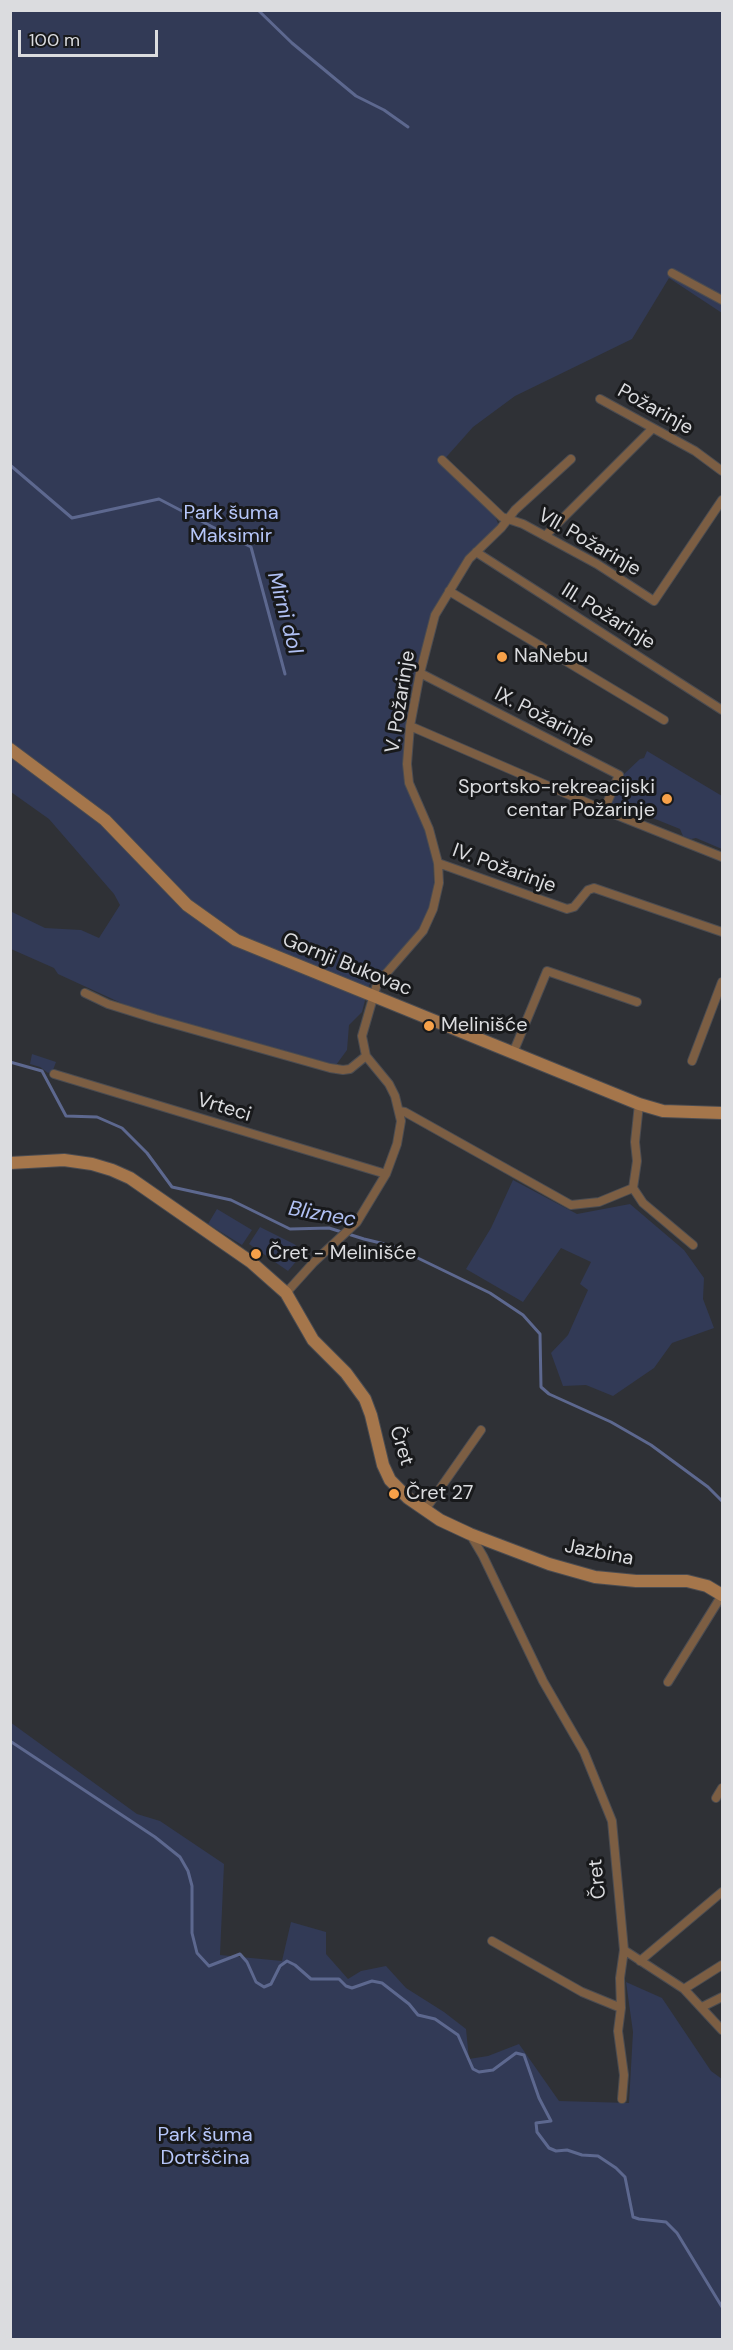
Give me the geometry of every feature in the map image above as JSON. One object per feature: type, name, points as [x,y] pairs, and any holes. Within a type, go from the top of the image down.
[{"type":"street","points":[[672,273],[723,300]]},
{"type":"street","name":"Požarinje","points":[[600,399],[695,451],[723,471]]},
{"type":"street","points":[[545,536],[652,429]]},
{"type":"street","name":"VII. Požarinje","points":[[506,519],[571,459]]},
{"type":"street","name":"VII. Požarinje","points":[[442,460],[502,518],[523,524],[597,564],[654,601],[723,500]]},
{"type":"street","name":"V. Požarinje","points":[[372,998],[377,984],[417,940],[429,918],[439,883],[438,863],[428,825],[409,783],[407,764],[410,726],[420,673],[435,615],[476,552],[501,528],[506,519]]},
{"type":"street","name":"III. Požarinje","points":[[476,552],[723,710]]},
{"type":"street","points":[[449,591],[664,720]]},
{"type":"street","name":"IX. Požarinje","points":[[420,673],[619,775],[604,810]]},
{"type":"street","points":[[410,726],[604,810],[723,857]]},
{"type":"street","name":"Gornji Bukovac","points":[[10,749],[105,820],[187,904],[236,940],[372,998],[639,1104],[663,1111],[723,1113]]},
{"type":"street","name":"IV. Požarinje","points":[[438,863],[567,909],[574,907],[588,890],[594,888],[723,932]]},
{"type":"street","points":[[513,1053],[547,971],[638,1002]]},
{"type":"street","points":[[692,1060],[723,982]]},
{"type":"street","points":[[85,993],[108,1004],[156,1019],[330,1068],[351,1069],[366,1056]]},
{"type":"street","points":[[286,1293],[314,1262],[357,1222],[386,1174],[397,1144],[401,1121],[399,1111],[389,1083],[366,1056],[362,1036],[372,998]]},
{"type":"street","name":"Vrteci","points":[[54,1074],[386,1174]]},
{"type":"street","points":[[639,1104],[635,1142],[637,1161],[633,1188],[644,1203],[693,1245]]},
{"type":"street","points":[[399,1111],[405,1112],[572,1205],[598,1202],[633,1188]]},
{"type":"street","name":"Čret","points":[[10,1163],[64,1160],[92,1164],[130,1178],[251,1262],[286,1293],[314,1340],[346,1373],[365,1399],[388,1477],[408,1498],[425,1510],[470,1534],[483,1556],[543,1681],[584,1752],[612,1821],[624,1950],[620,1978],[621,2008],[618,2031],[624,2075],[622,2099]]},
{"type":"street","points":[[425,1510],[481,1430]]},
{"type":"street","name":"Jazbina","points":[[470,1534],[549,1564],[595,1577],[636,1581],[687,1581],[707,1586],[722,1595]]},
{"type":"street","points":[[668,1682],[722,1595]]},
{"type":"street","points":[[716,1798],[723,1788]]},
{"type":"street","points":[[640,1961],[723,1892]]},
{"type":"street","points":[[492,1941],[582,1992],[621,2008]]},
{"type":"street","points":[[624,1950],[684,1989],[723,2030]]},
{"type":"street","points":[[684,1989],[723,1965]]},
{"type":"street","points":[[702,2007],[723,1996]]},
{"type":"green space","name":"Park šuma Maksimir","points":[[11,11],[722,11],[722,313],[669,278],[632,339],[515,396],[473,427],[441,463],[495,516],[499,526],[469,553],[436,605],[427,630],[410,697],[405,745],[405,779],[429,842],[434,887],[431,904],[422,925],[410,942],[369,985],[362,1012],[349,1025],[347,1050],[336,1065],[132,1008],[58,974],[54,968],[11,949],[10,911],[45,928],[81,930],[99,938],[120,905],[114,894],[49,819],[11,792]]},
{"type":"green space","name":"Sportsko-rekreacijski centar Požarinje","points":[[647,751],[722,796],[722,849],[696,838],[683,836],[680,829],[618,804],[611,804],[622,776],[644,758]]},
{"type":"green space","points":[[32,1054],[56,1062],[53,1070],[48,1073],[30,1064]]},
{"type":"green space","points":[[513,1180],[577,1214],[630,1204],[684,1250],[704,1278],[703,1299],[714,1328],[672,1343],[654,1368],[613,1396],[586,1385],[563,1386],[551,1353],[568,1335],[588,1290],[580,1284],[591,1262],[561,1248],[523,1302],[466,1269],[491,1228]]},
{"type":"green space","points":[[217,1209],[252,1230],[242,1245],[208,1224]]},
{"type":"green space","points":[[260,1227],[294,1244],[304,1252],[288,1271],[249,1244]]},
{"type":"green space","name":"Park šuma Dotrščina","points":[[10,1722],[137,1814],[160,1821],[224,1864],[220,1955],[282,1961],[291,1922],[326,1932],[326,1954],[348,1979],[361,1971],[386,1966],[406,1988],[466,2029],[469,2059],[488,2056],[519,2044],[559,2101],[629,2103],[633,2032],[626,1982],[662,1998],[711,2071],[722,2079],[722,2339],[11,2339]]},
{"type":"waterway","points":[[258,10],[292,43],[356,96],[384,110],[408,127]]},
{"type":"waterway","name":"Mirni dol","points":[[10,465],[72,518],[159,499],[251,547],[285,674]]},
{"type":"waterway","name":"Bliznec","points":[[10,1062],[42,1071],[66,1116],[97,1117],[122,1128],[147,1153],[172,1187],[231,1200],[290,1229],[329,1228],[393,1246],[490,1293],[523,1315],[540,1334],[541,1387],[549,1394],[611,1422],[651,1445],[708,1487],[722,1501]]},
{"type":"waterway","points":[[10,1741],[155,1837],[180,1857],[188,1871],[192,1886],[192,1933],[197,1953],[209,1966],[240,1954],[247,1962],[256,1982],[264,1987],[271,1984],[280,1966],[287,1961],[311,1979],[339,1979],[352,1988],[372,1981],[382,1983],[409,2004],[418,2015],[435,2019],[458,2035],[473,2069],[479,2072],[493,2070],[516,2053],[524,2055],[539,2098],[551,2121],[536,2123],[537,2132],[549,2148],[556,2151],[567,2150],[582,2155],[598,2156],[616,2168],[625,2177],[633,2217],[666,2222],[677,2233],[722,2307]]},
{"type":"place","name":"NaNebu","points":[[502,657]]},
{"type":"place","name":"Sportsko-rekreacijski centar Požarinje","points":[[667,799]]},
{"type":"place","name":"Melinišće","points":[[429,1026]]},
{"type":"place","name":"Čret - Melinišće","points":[[256,1254]]},
{"type":"place","name":"Čret 27","points":[[394,1494]]}]
